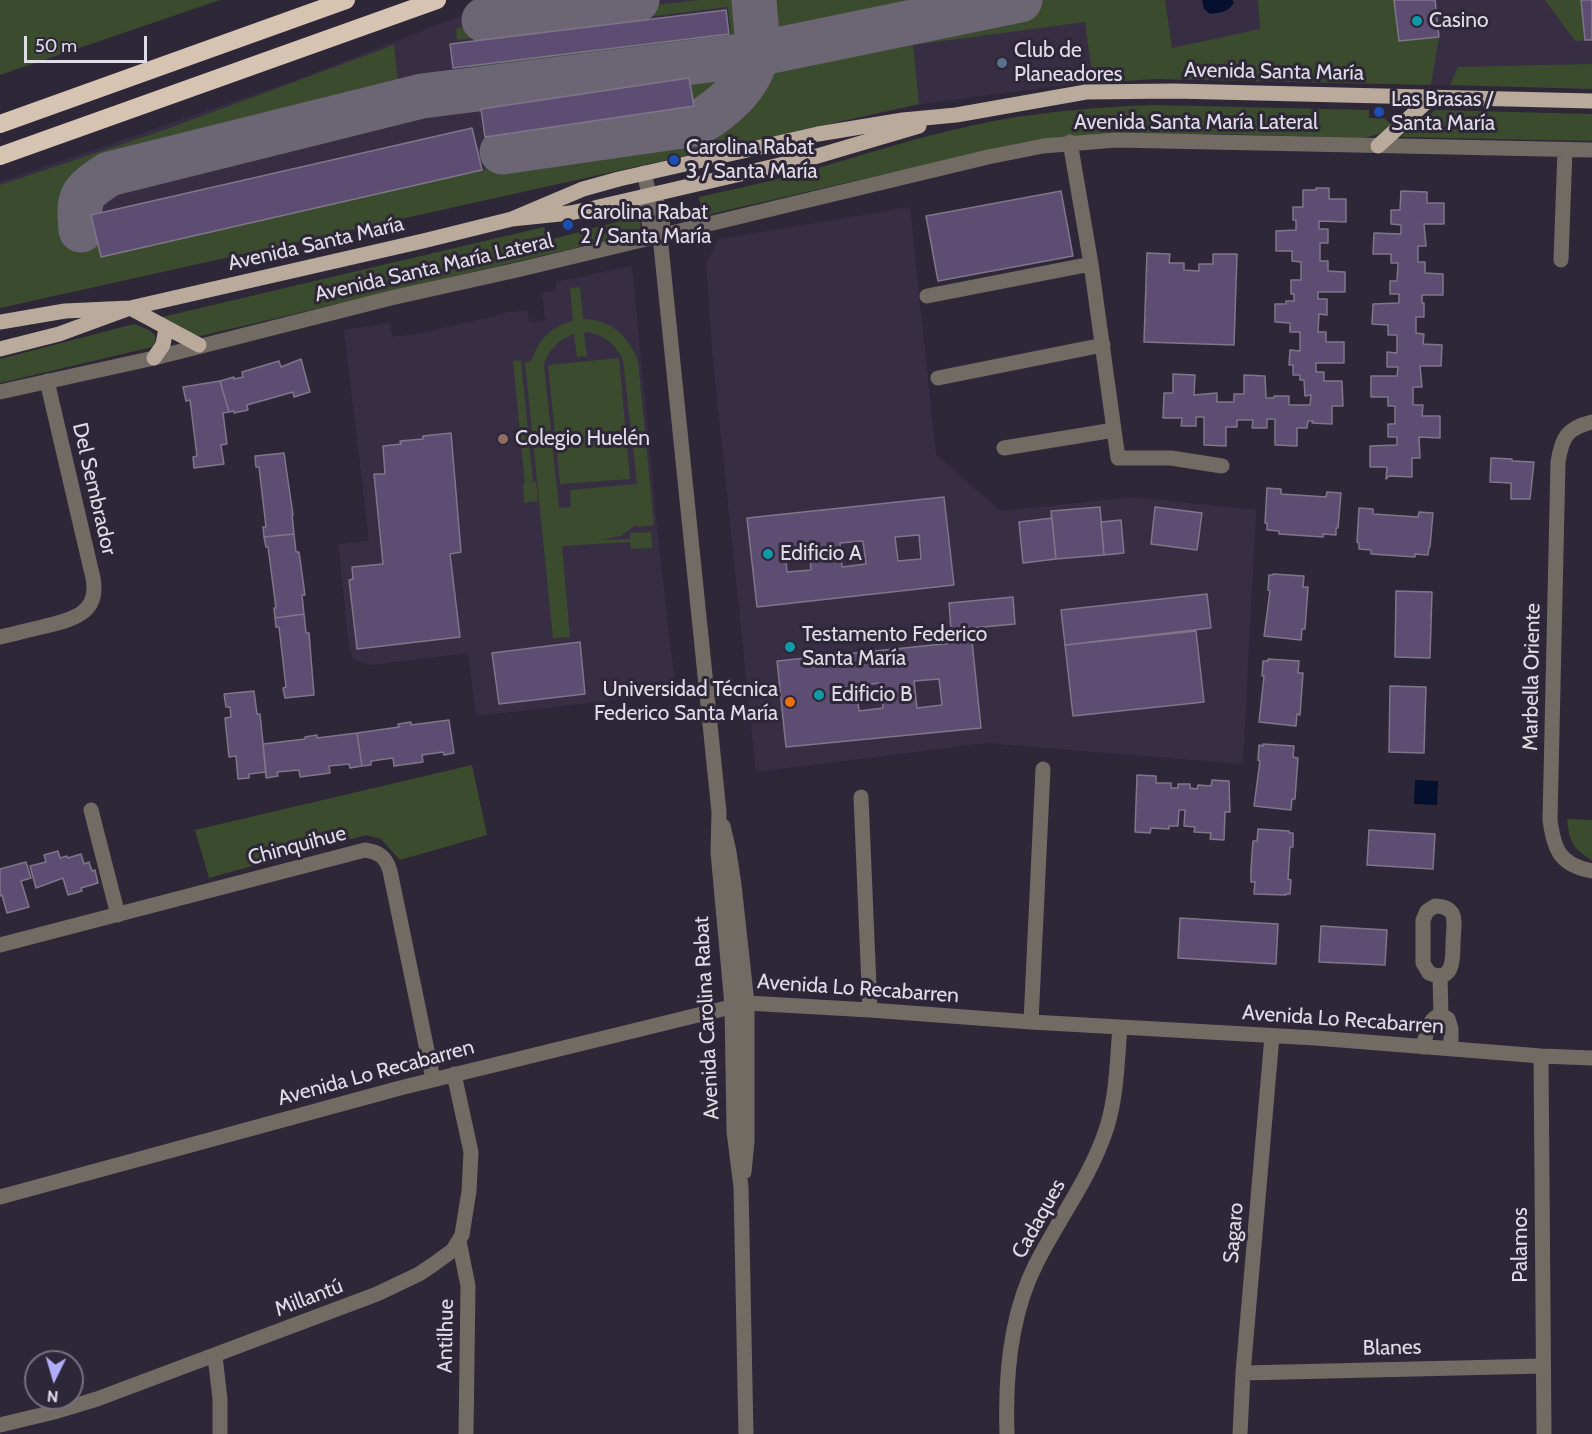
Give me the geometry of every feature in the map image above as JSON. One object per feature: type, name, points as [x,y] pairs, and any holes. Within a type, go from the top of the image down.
[{"type":"highway","points":[[0,124],[346,0]]},
{"type":"highway","points":[[0,156],[437,0]]},
{"type":"highway","points":[[0,112],[92,90]]},
{"type":"main road","name":"Avenida Santa María","points":[[512,219],[583,189],[818,134],[903,120],[956,115],[1086,92],[1174,91],[1592,101]]},
{"type":"main road","points":[[1378,146],[1432,97]]},
{"type":"main road","name":"Avenida Santa María","points":[[0,349],[58,334],[130,308],[512,219],[570,213],[814,157],[956,115]]},
{"type":"main road","name":"Avenida Santa María","points":[[0,322],[65,312],[130,308]]},
{"type":"main road","points":[[130,308],[199,345]]},
{"type":"main road","points":[[154,358],[163,345],[166,327]]},
{"type":"street","name":"Avenida Santa María Lateral","points":[[0,392],[154,358],[199,345],[917,173],[1043,146],[1116,140],[1592,150]]},
{"type":"street","points":[[1070,142],[1091,264],[1118,458],[1171,458],[1222,466]]},
{"type":"street","points":[[1561,260],[1565,150]]},
{"type":"street","name":"Avenida Carolina Rabat","points":[[644,173],[649,194],[659,203],[664,224],[660,236],[719,812],[729,852],[747,1141],[741,1187],[746,1434]]},
{"type":"street","points":[[927,296],[1091,264]]},
{"type":"street","points":[[938,378],[1103,345]]},
{"type":"street","name":"Del Sembrador","points":[[0,637],[72,619],[83,613],[89,606],[94,591],[93,578],[46,381]]},
{"type":"street","name":"Marbella Oriente","points":[[1592,422],[1580,425],[1566,435],[1560,446],[1558,462],[1550,820],[1556,848],[1561,857],[1573,866],[1592,871]]},
{"type":"street","points":[[1004,448],[1114,430]]},
{"type":"street","points":[[1031,1022],[1043,769]]},
{"type":"street","points":[[861,797],[870,1010]]},
{"type":"street","points":[[91,810],[118,915]]},
{"type":"street","name":"Chinquihue","points":[[0,945],[365,850],[376,852],[387,861],[390,871],[434,1079]]},
{"type":"street","points":[[1440,976],[1441,1015]]},
{"type":"street","name":"Avenida Lo Recabarren","points":[[0,1197],[434,1079],[739,1004],[870,1010],[1592,1058]]},
{"type":"street","points":[[1423,1047],[1431,1020],[1441,1015],[1448,1019],[1450,1024],[1450,1049]]},
{"type":"street","name":"Cadaques","points":[[1007,1434],[1010,1360],[1022,1299],[1036,1265],[1087,1176],[1098,1150],[1113,1100],[1120,1027]]},
{"type":"street","name":"Sagaro","points":[[1240,1434],[1243,1373],[1272,1036]]},
{"type":"street","name":"Palamos","points":[[1541,1056],[1544,1434]]},
{"type":"street","points":[[454,1074],[471,1152],[469,1191],[462,1235],[459,1240]]},
{"type":"street","name":"Millantú","points":[[0,1425],[76,1406],[215,1356],[389,1289],[434,1264],[453,1250],[459,1240]]},
{"type":"street","name":"Antilhue","points":[[459,1240],[468,1286],[466,1434]]},
{"type":"street","points":[[215,1356],[220,1399],[220,1434]]},
{"type":"street","name":"Blanes","points":[[1243,1373],[1543,1366]]},
{"type":"shaded area","points":[[500,0],[1592,0],[1592,89],[1154,79],[1098,83],[1093,81],[923,104],[384,221],[0,308],[0,182],[302,78]]},
{"type":"shaded area","points":[[910,207],[936,455],[1001,511],[1133,497],[1256,510],[1243,764],[986,743],[756,772],[712,351],[706,263],[719,239]]},
{"type":"shaded area","name":"Colegio Huelén","points":[[632,266],[659,547],[676,693],[476,716],[468,653],[370,665],[354,660],[349,647],[338,544],[369,541],[344,330],[390,323],[392,337],[417,334],[504,313],[527,310],[530,323],[545,320],[542,293],[556,290],[556,282]]},
{"type":"green space","points":[[0,0],[220,0],[0,75]]},
{"type":"green space","points":[[512,0],[574,0],[478,13]]},
{"type":"green space","points":[[699,0],[743,0],[747,38],[744,44],[472,81],[469,66],[731,34],[728,7],[457,40],[456,28]]},
{"type":"green space","points":[[763,0],[966,0],[966,2],[795,39],[786,39],[768,30],[764,17]]},
{"type":"green space","points":[[1040,0],[1165,0],[1172,48],[1260,29],[1258,0],[1394,0],[1399,41],[1439,37],[1431,85],[1154,79],[1098,83],[1093,81],[1085,22],[913,45],[919,104],[0,308],[0,185],[167,129],[394,45],[399,90],[95,165],[82,178],[72,196],[79,238],[96,234],[101,257],[482,170],[487,168],[485,158],[702,128],[732,107],[748,91],[763,58]]},
{"type":"green space","points":[[1545,0],[1592,0],[1592,40],[1575,41]]},
{"type":"green space","points":[[729,64],[735,80],[716,100],[693,116],[486,146],[485,137],[694,106],[689,78],[481,109],[480,96]]},
{"type":"green space","points":[[1592,64],[1592,89],[1450,85],[1458,67]]},
{"type":"green space","points":[[1153,105],[1369,110],[1369,118],[1384,118],[1392,125],[1380,134],[1363,138],[1100,134],[1024,142],[702,216],[699,197],[801,173],[949,131],[1037,114]]},
{"type":"green space","points":[[1435,110],[1592,114],[1592,141],[1400,137]]},
{"type":"green space","points":[[629,207],[639,218],[641,225],[639,233],[200,336],[186,334],[162,317],[544,227],[549,240],[624,220],[621,209]]},
{"type":"green space","points":[[580,287],[583,319],[602,322],[617,331],[629,344],[638,361],[654,525],[637,527],[636,524],[621,536],[600,540],[630,539],[630,533],[651,532],[652,548],[631,549],[630,542],[562,546],[570,637],[553,638],[525,362],[531,361],[542,340],[552,330],[573,321],[570,288]],"holes":[[[584,333],[592,333],[613,344],[623,360],[637,484],[570,490],[571,507],[559,508],[544,365],[555,346],[574,334],[577,357],[587,356]]]},
{"type":"green space","points":[[134,324],[155,335],[156,342],[152,347],[0,383],[0,359]]},
{"type":"green space","points":[[619,358],[630,479],[560,484],[548,365]]},
{"type":"green space","points":[[521,360],[533,482],[536,482],[538,501],[524,503],[523,483],[525,483],[513,361]]},
{"type":"green space","points":[[472,765],[487,835],[400,860],[381,839],[366,835],[209,878],[195,830]]},
{"type":"green space","points":[[1567,819],[1592,820],[1592,861],[1573,844]]},
{"type":"water","points":[[1202,0],[1232,0],[1234,2],[1227,10],[1210,14],[1204,9]]},
{"type":"water","points":[[1415,780],[1438,781],[1437,805],[1414,804]]},
{"type":"building","name":"Casino","points":[[1394,0],[1435,0],[1439,37],[1399,41]]},
{"type":"building","points":[[1581,0],[1592,0],[1592,40],[1585,40]]},
{"type":"building","points":[[726,10],[729,34],[453,68],[450,44]]},
{"type":"building","points":[[689,78],[694,106],[485,137],[481,109]]},
{"type":"building","points":[[472,128],[482,170],[101,257],[91,215]]},
{"type":"building","points":[[1316,188],[1329,188],[1329,199],[1346,199],[1346,222],[1319,221],[1319,229],[1328,229],[1328,243],[1320,243],[1320,261],[1328,261],[1328,271],[1345,272],[1345,292],[1318,292],[1318,299],[1327,299],[1327,315],[1319,314],[1318,332],[1326,332],[1326,342],[1344,342],[1344,363],[1316,363],[1316,372],[1324,372],[1324,381],[1342,381],[1343,406],[1332,406],[1332,424],[1308,421],[1307,428],[1297,428],[1297,446],[1275,445],[1275,419],[1267,419],[1267,428],[1252,428],[1253,420],[1237,420],[1237,427],[1226,427],[1226,446],[1204,445],[1204,417],[1196,417],[1196,426],[1181,426],[1182,418],[1163,418],[1164,393],[1173,393],[1173,374],[1195,375],[1194,395],[1217,393],[1217,402],[1234,402],[1234,394],[1244,394],[1244,375],[1265,376],[1266,398],[1289,396],[1289,405],[1310,405],[1311,395],[1305,396],[1304,380],[1300,380],[1300,375],[1293,375],[1293,365],[1289,365],[1290,350],[1300,351],[1300,332],[1290,332],[1290,323],[1275,322],[1275,304],[1294,301],[1294,294],[1291,294],[1291,280],[1301,280],[1301,262],[1292,261],[1292,251],[1276,251],[1276,231],[1296,230],[1293,207],[1303,207],[1303,190],[1316,190]]},
{"type":"building","points":[[1061,191],[1073,256],[938,281],[926,216]]},
{"type":"building","points":[[1401,191],[1427,192],[1427,203],[1444,203],[1444,224],[1424,224],[1426,246],[1418,246],[1418,262],[1425,262],[1425,273],[1443,274],[1443,295],[1422,295],[1424,317],[1416,317],[1416,333],[1424,334],[1423,344],[1442,345],[1441,366],[1420,366],[1422,387],[1413,387],[1413,405],[1423,405],[1422,416],[1440,416],[1440,438],[1419,437],[1420,458],[1412,458],[1412,477],[1389,476],[1386,479],[1387,467],[1370,467],[1370,446],[1397,445],[1397,437],[1388,437],[1388,424],[1395,424],[1395,406],[1388,406],[1388,397],[1371,397],[1371,376],[1397,376],[1398,367],[1387,367],[1387,352],[1397,353],[1397,335],[1388,335],[1388,325],[1372,324],[1373,304],[1399,303],[1399,294],[1390,294],[1390,281],[1397,281],[1398,263],[1391,263],[1391,254],[1373,254],[1374,233],[1401,234],[1401,225],[1391,224],[1391,210],[1400,210]]},
{"type":"building","points":[[1147,253],[1170,254],[1169,263],[1184,263],[1184,270],[1199,271],[1199,264],[1213,264],[1213,254],[1237,254],[1234,345],[1144,342]]},
{"type":"building","points":[[301,359],[310,392],[294,397],[293,392],[247,405],[248,410],[229,412],[220,381],[243,377],[242,372],[279,361],[281,367]]},
{"type":"building","points":[[220,381],[229,412],[223,413],[227,444],[221,445],[224,464],[194,468],[193,457],[197,456],[190,400],[186,401],[183,387]]},
{"type":"building","points":[[451,433],[461,552],[450,554],[460,637],[357,649],[349,580],[353,579],[352,567],[383,564],[374,474],[385,474],[383,446],[401,444],[400,441],[423,439],[423,436]]},
{"type":"building","points":[[284,453],[294,534],[264,537],[263,527],[266,527],[259,467],[256,467],[255,456]]},
{"type":"building","points":[[1491,458],[1534,462],[1530,499],[1511,499],[1511,483],[1490,482]]},
{"type":"building","points":[[1267,488],[1281,489],[1281,494],[1326,497],[1327,492],[1341,493],[1336,535],[1323,534],[1323,537],[1279,534],[1279,531],[1267,530],[1267,523],[1265,523]]},
{"type":"building","name":"Edificio A","points":[[944,497],[954,585],[757,607],[747,518]],"holes":[[[919,535],[921,559],[898,561],[895,537]],[[863,541],[866,564],[842,567],[840,543]],[[809,547],[811,570],[787,572],[785,550]]]},
{"type":"building","points":[[1100,507],[1104,555],[1056,559],[1051,511]]},
{"type":"building","points":[[1155,507],[1202,513],[1197,550],[1151,544]]},
{"type":"building","points":[[1359,508],[1373,509],[1373,514],[1418,517],[1419,512],[1433,513],[1428,555],[1415,554],[1415,557],[1371,554],[1371,550],[1359,549],[1357,542]]},
{"type":"building","points":[[1052,518],[1056,559],[1023,563],[1019,522]]},
{"type":"building","points":[[1121,520],[1124,553],[1104,555],[1101,522]]},
{"type":"building","points":[[294,534],[305,595],[302,595],[304,614],[275,618],[274,608],[276,608],[268,547],[266,547],[264,537]]},
{"type":"building","points":[[1269,575],[1304,576],[1303,587],[1308,587],[1305,629],[1302,629],[1301,640],[1264,636],[1270,591],[1268,590]]},
{"type":"building","points":[[1396,591],[1432,592],[1430,658],[1395,657]]},
{"type":"building","points":[[1207,594],[1211,628],[1065,645],[1061,610]]},
{"type":"building","points":[[1013,597],[1015,624],[951,630],[949,603]]},
{"type":"building","points":[[304,614],[306,633],[309,633],[314,695],[285,698],[283,688],[286,687],[279,627],[276,627],[275,618]]},
{"type":"building","points":[[1196,631],[1204,702],[1073,716],[1065,645]]},
{"type":"building","name":"Edificio B","points":[[972,641],[981,728],[786,747],[777,661]],"holes":[[[939,679],[942,705],[917,708],[914,681]],[[880,683],[883,708],[859,711],[856,686]]]},
{"type":"building","points":[[580,642],[585,694],[499,704],[492,653]]},
{"type":"building","points":[[1268,659],[1299,661],[1298,673],[1303,673],[1300,715],[1297,714],[1296,726],[1259,722],[1264,676],[1262,676],[1263,661],[1268,661]]},
{"type":"building","points":[[1390,686],[1426,687],[1424,753],[1389,752]]},
{"type":"building","points":[[254,691],[257,714],[260,714],[266,772],[249,774],[249,778],[238,779],[236,756],[229,757],[225,718],[231,717],[230,707],[226,707],[224,694]]},
{"type":"building","points":[[449,720],[454,753],[422,755],[423,762],[394,766],[393,758],[371,761],[371,765],[362,766],[357,733],[399,727],[398,724],[411,722],[411,725]]},
{"type":"building","points":[[357,733],[362,766],[350,768],[349,764],[329,766],[330,773],[300,777],[299,770],[277,772],[278,776],[266,778],[263,744],[305,739],[305,737],[317,735],[317,738]]},
{"type":"building","points":[[1263,744],[1294,746],[1293,757],[1298,758],[1295,799],[1292,799],[1291,810],[1254,806],[1260,761],[1258,760],[1259,745],[1263,746]]},
{"type":"building","points":[[1137,775],[1156,776],[1156,783],[1171,783],[1171,788],[1178,788],[1178,784],[1190,784],[1190,788],[1197,789],[1198,785],[1211,786],[1212,780],[1229,781],[1230,812],[1225,812],[1224,840],[1210,839],[1211,833],[1194,832],[1195,827],[1184,826],[1185,810],[1179,810],[1178,826],[1169,826],[1169,829],[1151,828],[1150,833],[1135,832]]},
{"type":"building","points":[[1258,829],[1293,833],[1288,879],[1291,880],[1290,894],[1254,894],[1255,882],[1251,882],[1251,869],[1253,841],[1257,841]]},
{"type":"building","points":[[1369,830],[1435,834],[1433,869],[1367,865]]},
{"type":"building","points":[[58,851],[60,858],[81,854],[84,864],[89,862],[92,871],[95,870],[98,883],[68,895],[63,878],[36,888],[30,866],[46,862],[44,855]]},
{"type":"building","points":[[26,862],[31,878],[21,881],[29,907],[7,913],[2,895],[0,896],[0,869]]},
{"type":"building","points":[[1180,918],[1278,924],[1276,964],[1178,958]]},
{"type":"building","points":[[1321,926],[1387,930],[1385,965],[1319,962]]},
{"type":"taxiway","points":[[484,20],[637,0]]},
{"type":"taxiway","points":[[502,152],[696,124],[706,118],[733,96],[753,67],[757,42],[754,0]]},
{"type":"taxiway","points":[[81,230],[80,210],[83,196],[92,186],[109,174],[422,96],[757,54],[1020,0]]},
{"type":"place","name":"Casino","points":[[1417,21]]},
{"type":"place","name":"Club de Planeadores","points":[[1002,63]]},
{"type":"place","name":"Las Brasas / Santa María","points":[[1379,112]]},
{"type":"place","name":"Carolina Rabat 3 / Santa María","points":[[674,160]]},
{"type":"place","name":"Carolina Rabat 2 / Santa María","points":[[568,225]]},
{"type":"place","name":"Colegio Huelén","points":[[503,439]]},
{"type":"place","name":"Edificio A","points":[[768,554]]},
{"type":"place","name":"Testamento Federico Santa María","points":[[790,647]]},
{"type":"place","name":"Edificio B","points":[[819,695]]},
{"type":"place","name":"Universidad Técnica Federico Santa María","points":[[790,702]]}]
